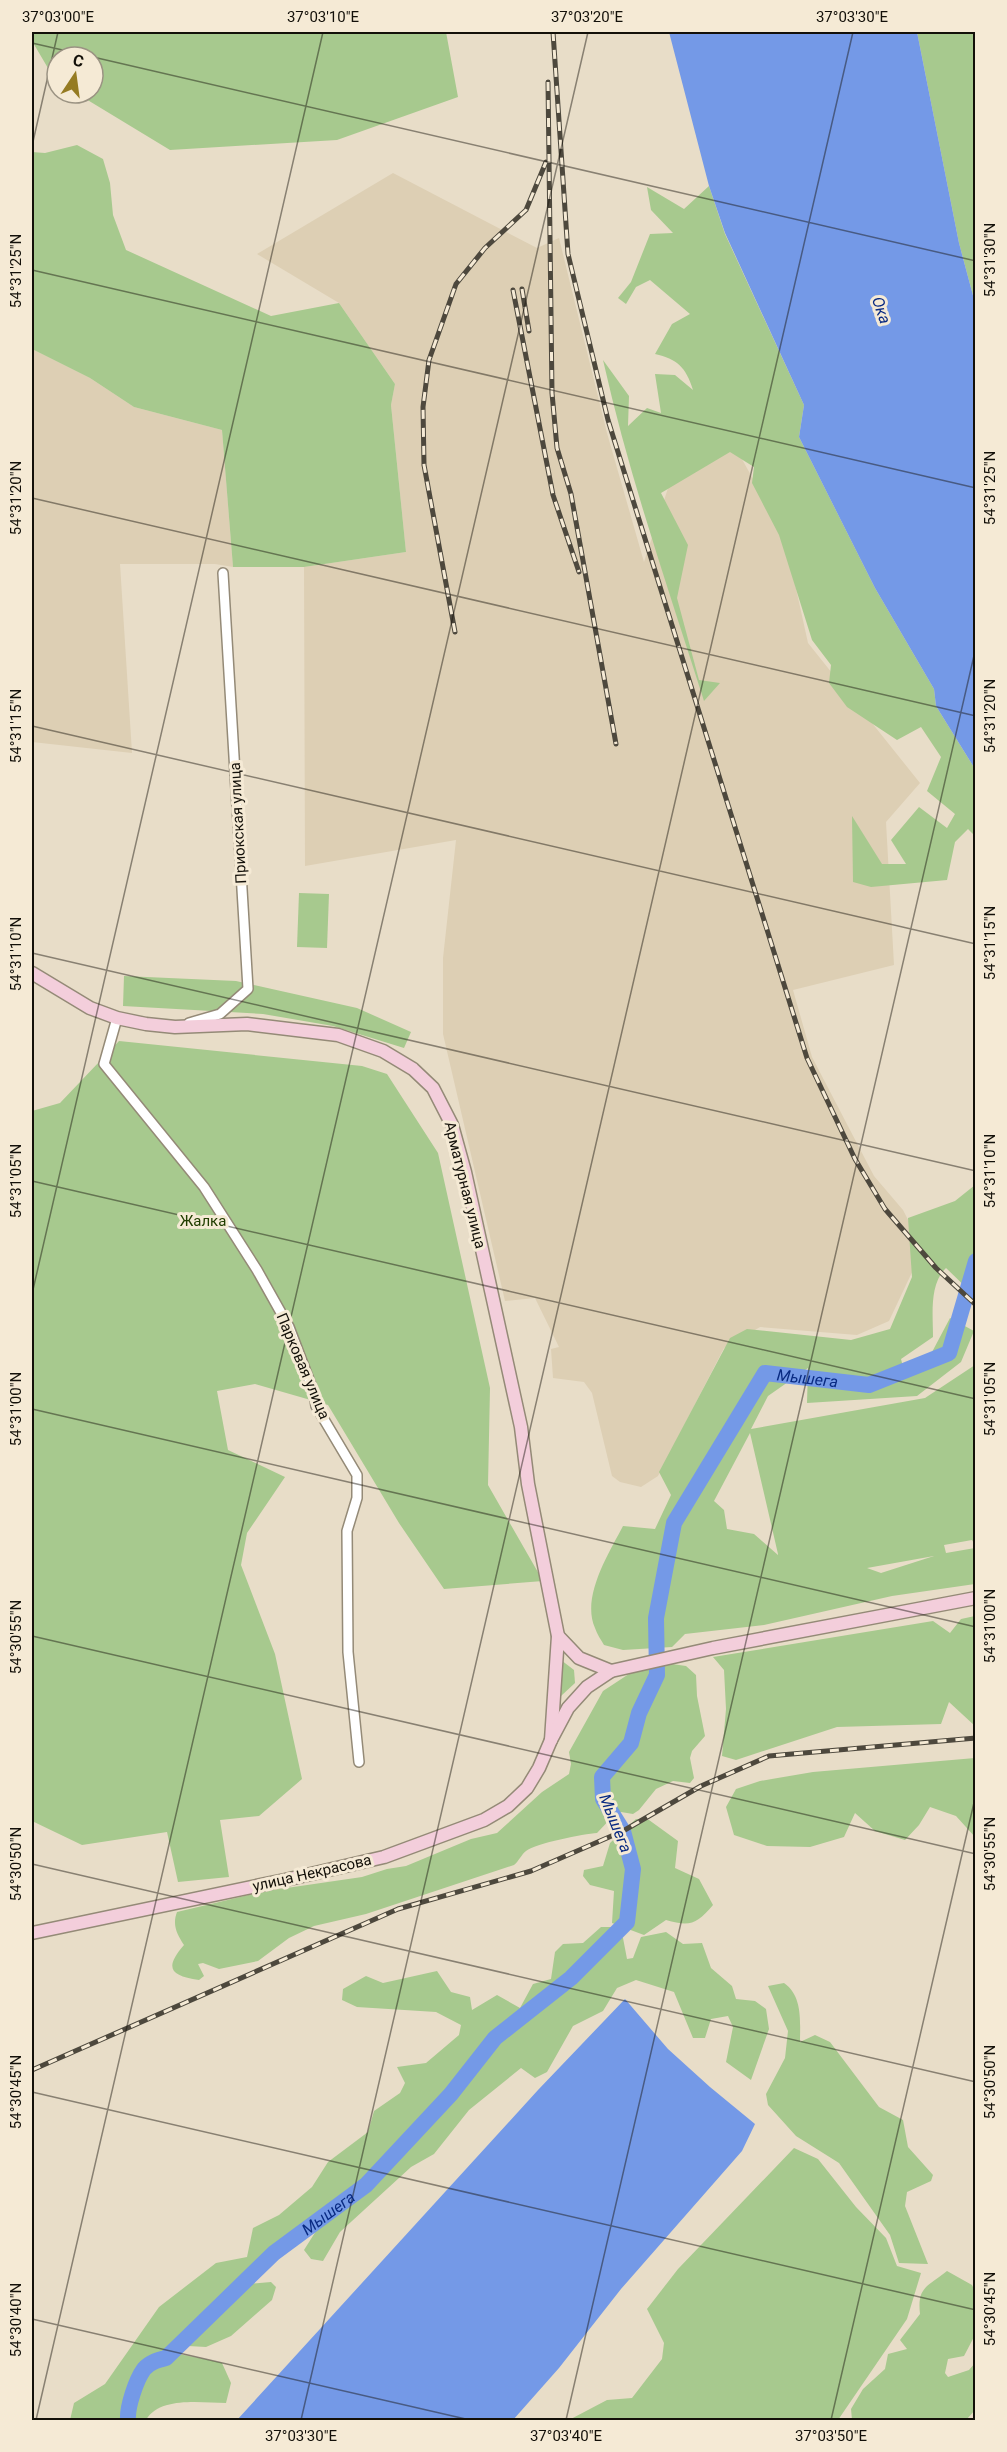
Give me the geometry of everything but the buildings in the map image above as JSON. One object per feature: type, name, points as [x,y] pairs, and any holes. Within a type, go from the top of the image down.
[{"type":"street","name":"Приокская улица","points":[[175,1027],[220,1014],[248,989],[223,573]]},
{"type":"street","name":"Арматурная улица","points":[[32,973],[63,993],[117,1018],[175,1027],[247,1024],[338,1035],[383,1051],[413,1069],[434,1088],[452,1125],[465,1172],[521,1427],[530,1495],[558,1636]]},
{"type":"street","name":"Парковая улица","points":[[117,1018],[104,1064],[204,1187],[257,1270],[289,1328],[314,1394],[316,1406],[357,1475],[357,1498],[347,1531],[348,1652],[359,1762]]},
{"type":"street","name":"улица Некрасова","points":[[32,1933],[285,1880],[408,1849],[484,1820],[508,1806],[533,1779],[560,1720],[577,1697],[596,1679],[611,1671],[975,1598]]},
{"type":"street","points":[[558,1636],[579,1658],[611,1671]]},
{"type":"street","name":"улица Некрасова","points":[[551,1740],[558,1636]]},
{"type":"shaded area","points":[[393,173],[537,248],[559,238],[607,433],[644,562],[670,482],[734,445],[784,534],[808,643],[920,783],[886,822],[894,965],[793,990],[812,1057],[874,1176],[903,1210],[923,1249],[889,1321],[857,1335],[760,1327],[724,1348],[658,1476],[641,1487],[620,1482],[612,1476],[592,1393],[584,1382],[553,1378],[551,1349],[559,1347],[535,1298],[505,1301],[443,1034],[443,958],[456,840],[305,866],[304,567],[406,552],[391,405],[395,384],[339,303],[257,254]]},
{"type":"shaded area","points":[[32,349],[90,378],[134,407],[222,430],[233,567],[215,564],[120,564],[132,753],[32,742]]},
{"type":"green space","points":[[32,32],[446,32],[458,97],[337,140],[170,150],[96,105],[105,105],[105,45],[45,45],[45,63],[32,41]]},
{"type":"green space","points":[[917,32],[975,32],[975,303],[959,243]]},
{"type":"green space","points":[[77,145],[103,159],[110,183],[113,215],[126,250],[271,316],[339,303],[395,384],[391,405],[406,552],[304,567],[233,567],[222,430],[134,407],[90,378],[32,349],[32,152],[45,153]]},
{"type":"green space","points":[[709,186],[725,234],[804,405],[799,437],[875,588],[934,689],[936,706],[975,769],[975,836],[968,829],[955,842],[947,880],[871,887],[853,882],[852,816],[882,864],[906,864],[891,840],[919,807],[947,828],[955,814],[927,791],[941,757],[921,727],[897,740],[847,707],[829,683],[831,665],[812,640],[779,535],[752,483],[754,467],[730,452],[661,493],[688,545],[677,598],[699,680],[720,683],[704,701],[637,489],[603,360],[629,396],[628,426],[647,408],[661,413],[655,374],[675,375],[693,390],[680,365],[669,358],[655,354],[672,324],[690,314],[650,280],[636,287],[626,304],[618,298],[631,282],[650,234],[673,233],[651,210],[647,187],[684,209]]},
{"type":"green space","points":[[299,893],[329,894],[327,948],[297,947]]},
{"type":"green space","points":[[124,976],[236,981],[357,1008],[411,1032],[404,1048],[333,1026],[263,1014],[123,1006]]},
{"type":"green space","name":"Жалка","points":[[119,1041],[362,1066],[387,1074],[438,1153],[490,1388],[488,1485],[543,1581],[444,1589],[399,1523],[328,1405],[255,1384],[217,1391],[228,1450],[285,1477],[247,1533],[241,1565],[275,1654],[302,1779],[259,1816],[220,1820],[229,1877],[178,1882],[167,1832],[82,1845],[32,1821],[32,1111],[60,1103]]},
{"type":"green space","points":[[975,1185],[975,1296],[946,1268],[934,1291],[933,1337],[901,1359],[904,1371],[931,1354],[950,1318],[974,1331],[961,1362],[917,1396],[807,1403],[808,1368],[768,1396],[751,1429],[925,1398],[975,1365],[975,1545],[972,1540],[944,1545],[946,1553],[975,1548],[975,1584],[892,1596],[764,1625],[685,1634],[672,1647],[623,1650],[604,1645],[592,1616],[592,1603],[594,1589],[604,1562],[623,1526],[655,1529],[671,1495],[659,1472],[730,1338],[747,1329],[851,1340],[890,1329],[912,1277],[908,1218],[955,1201]],"holes":[[[750,1433],[778,1554],[778,1555],[754,1534],[727,1529],[724,1510],[714,1501]],[[934,1556],[881,1573],[867,1568]]]},
{"type":"green space","points":[[975,1616],[975,1726],[949,1702],[941,1724],[837,1727],[736,1760],[722,1756],[726,1709],[724,1670],[713,1657],[933,1621],[950,1633],[961,1619]]},
{"type":"green space","points":[[561,1660],[574,1670],[575,1683],[561,1696]]},
{"type":"green space","points":[[672,1664],[686,1666],[696,1675],[697,1696],[705,1736],[692,1751],[690,1758],[694,1778],[690,1783],[673,1781],[656,1789],[633,1814],[621,1812],[615,1814],[597,1833],[560,1839],[531,1848],[514,1865],[366,1914],[314,1926],[289,1938],[258,1961],[219,1969],[203,1963],[198,1964],[204,1976],[199,1980],[182,1976],[173,1970],[174,1960],[184,1945],[176,1929],[177,1912],[266,1891],[362,1877],[406,1866],[471,1839],[497,1833],[542,1792],[569,1774],[571,1764],[569,1752],[603,1691],[635,1670]]},
{"type":"green space","points":[[975,1758],[975,1837],[956,1816],[930,1807],[919,1825],[905,1840],[875,1831],[855,1813],[844,1837],[810,1847],[767,1846],[734,1835],[726,1807],[736,1789],[760,1781],[813,1772]]},
{"type":"green space","points":[[636,1819],[649,1820],[678,1841],[675,1868],[699,1879],[713,1905],[697,1920],[681,1923],[666,1920],[644,1935],[612,1923],[614,1891],[590,1885],[583,1876],[584,1870],[603,1866],[610,1843]]},
{"type":"green space","points":[[601,1927],[615,1927],[623,1938],[627,1959],[633,1958],[641,1937],[666,1932],[683,1944],[702,1943],[711,1968],[732,1986],[736,1999],[755,2001],[766,2009],[769,2029],[751,2080],[726,2062],[733,2027],[728,2016],[711,2019],[705,2038],[693,2038],[674,1992],[636,1980],[617,1988],[603,2011],[573,2026],[547,2072],[535,2078],[521,2068],[469,2110],[434,2154],[411,2167],[340,2232],[323,2261],[311,2259],[304,2250],[328,2212],[310,2219],[262,2255],[248,2284],[271,2282],[276,2287],[272,2300],[231,2336],[206,2347],[188,2346],[179,2354],[222,2363],[231,2383],[226,2403],[171,2404],[152,2412],[146,2420],[70,2420],[74,2403],[105,2384],[159,2307],[216,2263],[247,2257],[253,2228],[279,2215],[312,2187],[328,2162],[368,2132],[374,2111],[400,2093],[405,2083],[397,2067],[426,2063],[459,2035],[461,2025],[436,2012],[357,2007],[342,2000],[343,1989],[366,1976],[383,1983],[437,1971],[451,1992],[470,1997],[472,2010],[497,1995],[520,2008],[533,1984],[551,1979],[555,1952],[563,1944],[583,1943]]},
{"type":"green space","points":[[784,1983],[795,1995],[797,2002],[800,2042],[815,2035],[830,2042],[879,2107],[903,2120],[908,2147],[933,2175],[931,2181],[907,2192],[905,2206],[928,2264],[899,2263],[890,2235],[839,2163],[796,2136],[768,2105],[766,2094],[785,2058],[788,2031],[768,1986]]},
{"type":"green space","points":[[794,2148],[818,2159],[856,2207],[886,2238],[897,2266],[921,2273],[907,2319],[838,2420],[569,2420],[607,2400],[632,2398],[662,2359],[664,2343],[647,2309],[678,2269]]},
{"type":"green space","points":[[947,2271],[972,2285],[975,2291],[975,2335],[964,2356],[948,2359],[945,2373],[948,2377],[969,2370],[975,2363],[975,2410],[967,2419],[852,2420],[851,2409],[863,2389],[885,2369],[888,2354],[907,2349],[900,2340],[920,2314],[920,2298],[925,2288]]},
{"type":"water","name":"Ока","points":[[669,32],[917,32],[959,243],[975,303],[975,769],[936,706],[934,689],[875,588],[799,437],[804,405],[725,233],[709,186]]},
{"type":"water","points":[[625,1999],[668,2049],[755,2124],[742,2151],[621,2289],[559,2368],[513,2420],[237,2420],[538,2090]]},
{"type":"waterway","name":"Мышега","points":[[128,2420],[133,2394],[146,2367],[166,2358],[274,2253],[366,2185],[451,2094],[495,2038],[571,1978],[627,1922],[633,1869],[623,1831],[603,1799],[602,1777],[631,1743],[639,1713],[657,1675],[656,1618],[674,1523],[765,1373],[869,1385],[949,1353],[976,1261]]},
{"type":"railway","points":[[553,32],[568,254],[608,420],[807,1058],[855,1159],[885,1209],[936,1268],[976,1305]]},
{"type":"railway","points":[[548,82],[552,393],[557,448],[571,494],[616,744]]},
{"type":"railway","points":[[455,632],[424,465],[423,407],[429,360],[456,284],[485,248],[526,210],[546,162]]},
{"type":"railway","points":[[522,289],[529,331]]},
{"type":"railway","points":[[513,290],[553,495],[579,572]]},
{"type":"railway","points":[[32,2070],[398,1909],[531,1871],[623,1831],[701,1786],[769,1756],[976,1738]]}]
